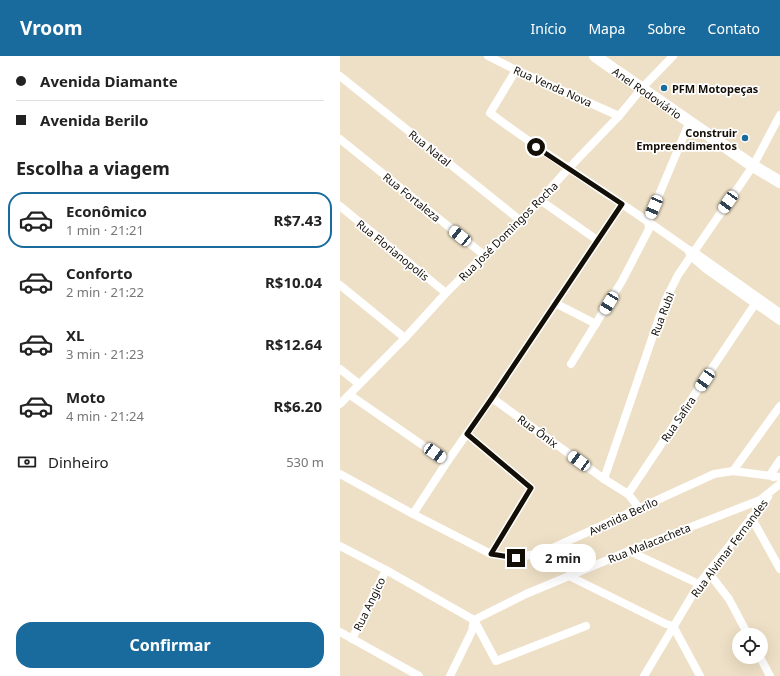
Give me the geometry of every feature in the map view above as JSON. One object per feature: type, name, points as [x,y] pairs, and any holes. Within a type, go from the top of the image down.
[{"type":"main road","name":"Anel Rodoviário","points":[[595,56],[753,166],[780,182]]},
{"type":"street","name":"Rua Venda Nova","points":[[488,56],[619,116]]},
{"type":"street","name":"Rua José Domingos Rocha","points":[[340,404],[405,338],[446,293],[521,221],[673,56]]},
{"type":"street","points":[[516,70],[490,113],[525,140],[648,221],[691,252],[706,269],[780,313]]},
{"type":"street","name":"Rua Natal","points":[[340,76],[521,221]]},
{"type":"street","name":"Rua Rubi","points":[[604,478],[666,299],[691,252],[753,166],[780,115]]},
{"type":"street","points":[[571,364],[622,281],[649,229],[648,221],[690,121]]},
{"type":"street","name":"Rua Fortaleza","points":[[340,139],[484,255]]},
{"type":"street","points":[[540,200],[597,240]]},
{"type":"street","points":[[413,514],[622,204]]},
{"type":"street","name":"Rua Florianopolis","points":[[340,206],[446,293]]},
{"type":"street","points":[[340,285],[405,338]]},
{"type":"street","points":[[758,301],[780,321]]},
{"type":"street","name":"Rua Safira","points":[[628,494],[758,301]]},
{"type":"street","points":[[555,303],[596,324]]},
{"type":"street","points":[[340,369],[359,384]]},
{"type":"street","points":[[350,395],[447,462]]},
{"type":"street","name":"Rua Ônix","points":[[492,398],[628,494],[640,509]]},
{"type":"street","points":[[733,471],[780,406]]},
{"type":"street","points":[[467,434],[531,488],[491,554]]},
{"type":"street","points":[[770,475],[780,460]]},
{"type":"street","name":"Avenida Berilo","points":[[340,474],[491,554],[516,558],[544,552],[714,474],[733,471],[770,475],[780,482]]},
{"type":"street","name":"Rua Alvimar Fernandes","points":[[644,676],[699,584],[780,482]]},
{"type":"street","name":"Rua Malacacheta","points":[[474,620],[526,594],[629,551],[760,500],[780,482]]},
{"type":"street","points":[[751,517],[780,569]]},
{"type":"street","points":[[340,546],[386,570],[474,620],[496,661],[586,626]]},
{"type":"street","points":[[629,551],[699,584]]},
{"type":"street","name":"Rua Angico","points":[[352,639],[386,570]]},
{"type":"street","points":[[708,572],[729,598],[744,628]]},
{"type":"street","points":[[570,576],[666,624],[673,626],[700,676]]},
{"type":"street","points":[[450,676],[472,631],[474,620]]},
{"type":"street","points":[[340,632],[419,676]]},
{"type":"street","points":[[764,664],[770,676]]},
{"type":"place","name":"PFM Motopeças","points":[[664,88]]},
{"type":"place","name":"Construir Empreendimentos","points":[[745,138]]},
{"type":"route","points":[[516,558],[491,554],[531,488],[467,434],[622,204],[536,147]]}]
